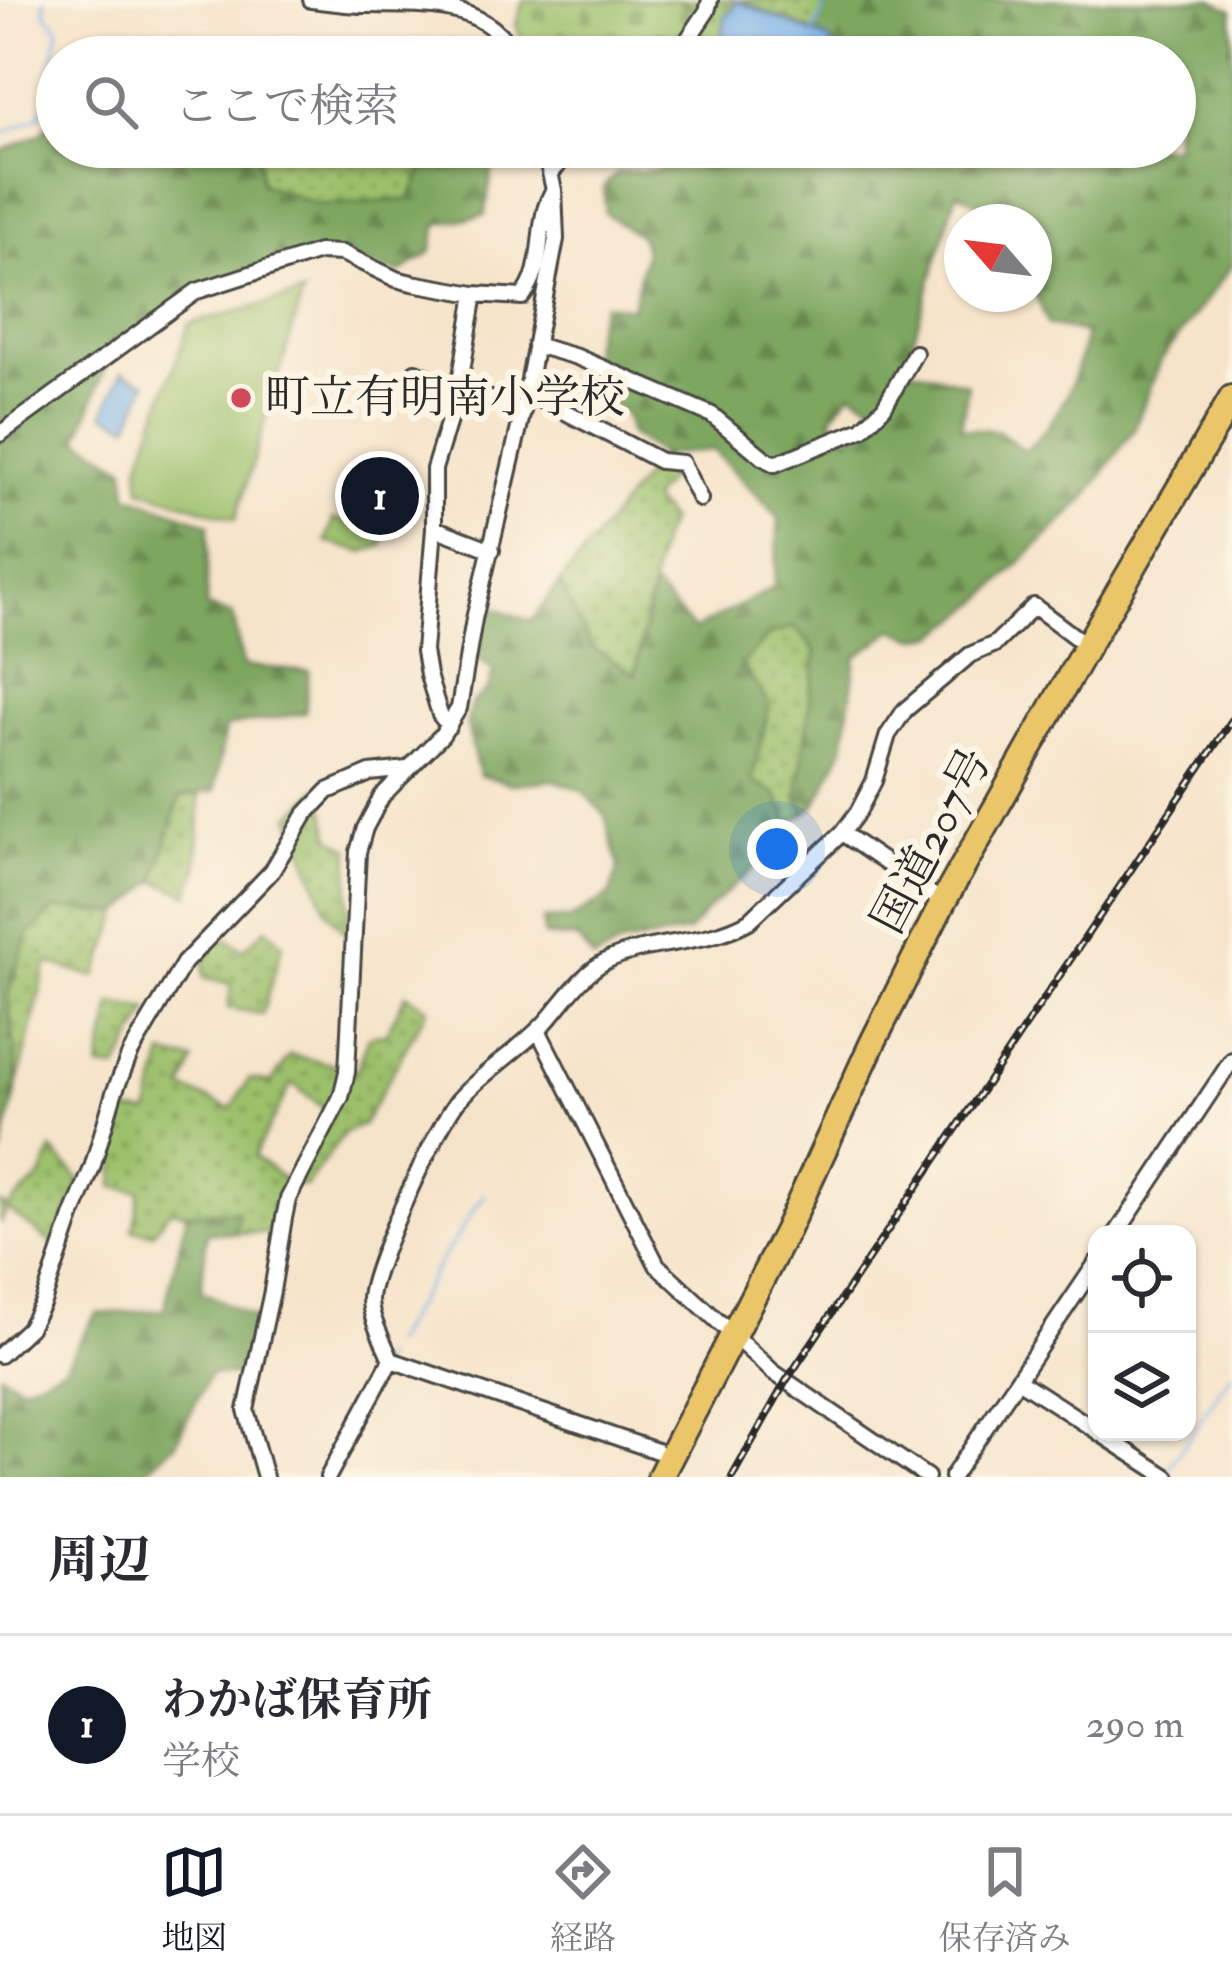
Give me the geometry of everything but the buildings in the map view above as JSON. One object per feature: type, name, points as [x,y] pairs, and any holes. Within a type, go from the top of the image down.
[{"type":"highway","name":"国道207号","points":[[645,1477],[658,1464],[732,1337],[944,902],[1232,398]]},
{"type":"street","points":[[310,0],[442,5],[489,21],[505,36]]},
{"type":"street","points":[[690,36],[710,0]]},
{"type":"street","points":[[265,1477],[246,1410],[288,1199],[341,1097],[347,1072],[358,853],[365,827],[382,796],[449,726],[459,708],[556,239],[551,168]]},
{"type":"street","points":[[552,172],[555,168]]},
{"type":"street","points":[[0,434],[197,291],[319,252],[342,253],[412,283],[523,297],[540,249],[547,200],[554,190]]},
{"type":"street","points":[[449,726],[440,716],[424,651],[434,469],[458,388],[475,293]]},
{"type":"street","points":[[536,345],[577,357],[712,415],[775,464],[862,429],[884,407],[915,353]]},
{"type":"street","points":[[415,372],[523,411]]},
{"type":"street","points":[[526,392],[660,461],[682,463],[700,499]]},
{"type":"street","points":[[434,528],[492,550]]},
{"type":"street","points":[[658,1464],[392,1360],[371,1309],[370,1294],[397,1221],[457,1101],[538,1030],[603,962],[628,952],[731,931],[749,921],[842,833],[866,796],[888,735],[905,710],[970,655],[995,644],[1034,606],[1087,646]]},
{"type":"street","points":[[0,1354],[29,1328],[43,1302],[122,1073],[184,963],[272,871],[304,814],[328,791],[370,773],[407,769]]},
{"type":"street","points":[[842,833],[944,902]]},
{"type":"street","points":[[538,1030],[657,1264],[772,1372],[928,1477]]},
{"type":"street","points":[[1122,1225],[1232,1060]]},
{"type":"street","points":[[952,1477],[1088,1275]]},
{"type":"street","points":[[328,1477],[392,1360]]},
{"type":"street","points":[[1018,1379],[1088,1424]]},
{"type":"street","points":[[1113,1441],[1167,1477]]},
{"type":"green space","points":[[523,0],[675,0],[698,10],[680,36],[519,36],[516,24]]},
{"type":"green space","points":[[675,0],[735,0],[721,36],[680,36],[698,10]]},
{"type":"green space","points":[[740,0],[815,0],[826,5],[814,32]]},
{"type":"green space","points":[[823,0],[1212,0],[1232,10],[1232,266],[1161,360],[1134,429],[1086,498],[979,603],[937,635],[917,638],[894,629],[856,657],[844,747],[815,806],[805,813],[798,797],[816,651],[794,627],[769,635],[742,664],[769,705],[752,781],[776,794],[790,823],[773,851],[688,932],[621,945],[594,960],[578,939],[544,936],[543,920],[571,919],[609,896],[619,867],[605,815],[583,791],[555,780],[512,784],[479,775],[467,725],[471,704],[488,690],[493,670],[476,658],[486,605],[531,621],[560,583],[591,647],[635,674],[653,586],[694,630],[774,587],[779,518],[713,450],[661,455],[630,434],[625,413],[590,390],[592,346],[600,314],[604,304],[632,308],[645,251],[641,237],[605,213],[604,186],[618,173],[662,168],[1196,168],[1196,36],[822,36],[814,32],[826,6]],"holes":[[[957,192],[980,204],[1052,204],[1052,312],[1043,312],[1048,325],[1086,333],[1065,398],[1025,451],[998,431],[961,428],[968,384],[902,366],[944,236],[944,204],[953,204]],[[851,392],[878,407],[849,439],[831,417]]]},
{"type":"green space","points":[[36,136],[36,168],[259,168],[262,184],[319,205],[409,200],[423,170],[492,168],[485,215],[438,224],[431,252],[400,273],[340,257],[318,259],[200,297],[107,362],[79,439],[125,467],[128,495],[209,524],[206,607],[233,615],[243,666],[309,671],[305,713],[225,727],[215,791],[180,797],[155,881],[121,913],[54,909],[27,937],[8,994],[18,1084],[0,1162],[0,152]]},
{"type":"green space","points":[[259,168],[446,168],[423,170],[409,200],[319,205],[262,184]]},
{"type":"green space","points":[[303,294],[236,519],[141,489],[139,466],[189,324]]},
{"type":"green space","points":[[661,455],[674,472],[651,500],[670,521],[660,542],[635,675],[591,647],[560,583]]},
{"type":"green space","points":[[368,477],[401,487],[382,546],[363,552],[326,542],[333,519],[354,524]]},
{"type":"green space","points":[[794,626],[816,652],[798,797],[805,813],[790,823],[776,794],[752,781],[769,706],[741,664],[769,635]]},
{"type":"green space","points":[[319,787],[332,838],[350,848],[348,936],[326,910],[291,816]]},
{"type":"green space","points":[[200,794],[198,869],[189,894],[155,881],[180,797]]},
{"type":"green space","points":[[54,909],[121,913],[96,977],[47,963],[18,1084],[8,994],[27,937]]},
{"type":"green space","points":[[266,928],[283,944],[262,1014],[228,1008],[231,984],[204,978],[204,952],[221,934],[243,950]]},
{"type":"green space","points":[[406,994],[428,1008],[363,1125],[345,1132],[306,1186],[291,1185],[272,1233],[235,1233],[237,1211],[170,1210],[153,1233],[133,1230],[140,1191],[114,1187],[119,1111],[148,1114],[164,1055],[194,1061],[183,1089],[231,1109],[249,1079],[271,1083],[290,1055],[357,1070],[369,1036],[386,1034]],"holes":[[[292,1083],[329,1113],[290,1184],[254,1156]]]},
{"type":"green space","points":[[112,1004],[149,1010],[117,1070],[99,1068]]},
{"type":"green space","points":[[52,1150],[81,1181],[54,1245],[7,1209],[0,1224],[0,1203],[7,1208],[41,1177]]},
{"type":"green space","points":[[238,1211],[235,1233],[207,1232],[201,1291],[258,1320],[242,1376],[210,1374],[175,1444],[138,1477],[0,1477],[0,1373],[23,1386],[64,1367],[96,1314],[164,1310],[187,1213]]},
{"type":"water","points":[[735,0],[819,36],[722,36],[726,13],[733,11]]},
{"type":"water","points":[[122,372],[147,383],[129,425],[104,414]]},
{"type":"waterway","points":[[45,0],[45,12],[59,30],[58,36]]},
{"type":"waterway","points":[[814,32],[826,5],[821,0]]},
{"type":"waterway","points":[[0,135],[36,118]]},
{"type":"waterway","points":[[392,1344],[484,1195]]},
{"type":"waterway","points":[[319,1477],[383,1357]]},
{"type":"waterway","points":[[1168,1469],[1232,1373]]},
{"type":"railway","points":[[732,1477],[786,1381],[1232,720]]},
{"type":"place","name":"町立有明南小学校","points":[[241,398]]},
{"type":"place","name":"わかば保育所","points":[[380,496]]}]
